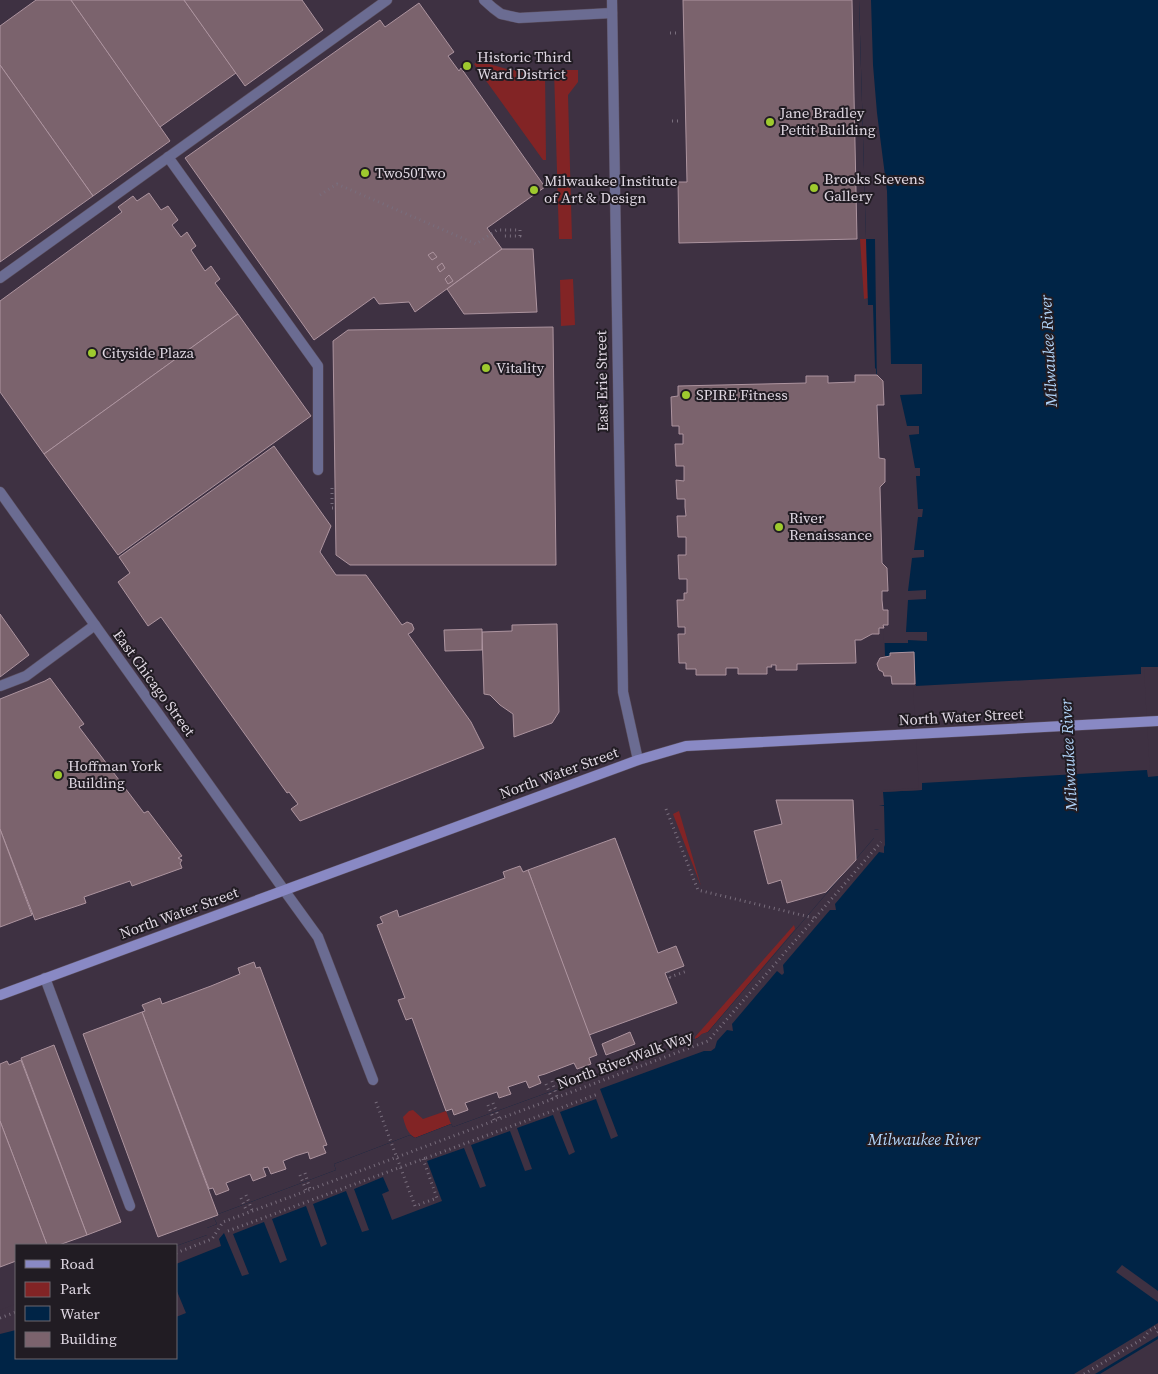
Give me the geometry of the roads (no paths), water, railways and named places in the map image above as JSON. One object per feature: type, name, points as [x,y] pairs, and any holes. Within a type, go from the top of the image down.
[{"type":"main road","name":"North Water Street","points":[[0,995],[638,760],[686,746],[1158,721]]},
{"type":"street","points":[[0,278],[387,0]]},
{"type":"street","points":[[484,0],[501,14],[519,18],[612,13]]},
{"type":"street","name":"East Erie Street","points":[[612,0],[622,692],[638,760]]},
{"type":"street","points":[[168,157],[318,366],[318,470]]},
{"type":"street","name":"East Chicago Street","points":[[0,492],[318,937],[373,1080]]},
{"type":"street","points":[[0,686],[26,676],[95,626]]},
{"type":"street","points":[[46,978],[130,1206]]},
{"type":"water","name":"Milwaukee River","points":[[859,0],[1158,0],[1158,667],[1142,667],[1142,674],[1148,776],[1158,776],[1158,1339],[1100,1374],[0,1374],[0,1312],[15,1306],[15,1359],[178,1359],[178,1245],[207,1235],[207,1228],[217,1224],[213,1216],[336,1170],[334,1164],[410,1135],[415,1138],[451,1124],[453,1127],[698,1038],[708,1032],[874,838],[874,830],[879,829],[879,806],[884,805],[883,792],[922,790],[915,686],[890,656],[885,656],[873,305],[868,305]]},
{"type":"place","name":"Historic Third Ward District","points":[[467,66]]},
{"type":"place","name":"Jane Bradley Pettit Building","points":[[770,122]]},
{"type":"place","name":"Two50Two","points":[[365,173]]},
{"type":"place","name":"Brooks Stevens Gallery","points":[[814,188]]},
{"type":"place","name":"Milwaukee Institute of Art & Design","points":[[534,190]]},
{"type":"place","name":"Cityside Plaza","points":[[92,353]]},
{"type":"place","name":"Vitality","points":[[486,368]]},
{"type":"place","name":"SPIRE Fitness","points":[[686,395]]},
{"type":"place","name":"River Renaissance","points":[[779,527]]},
{"type":"place","name":"Hoffman York Building","points":[[58,775]]}]
